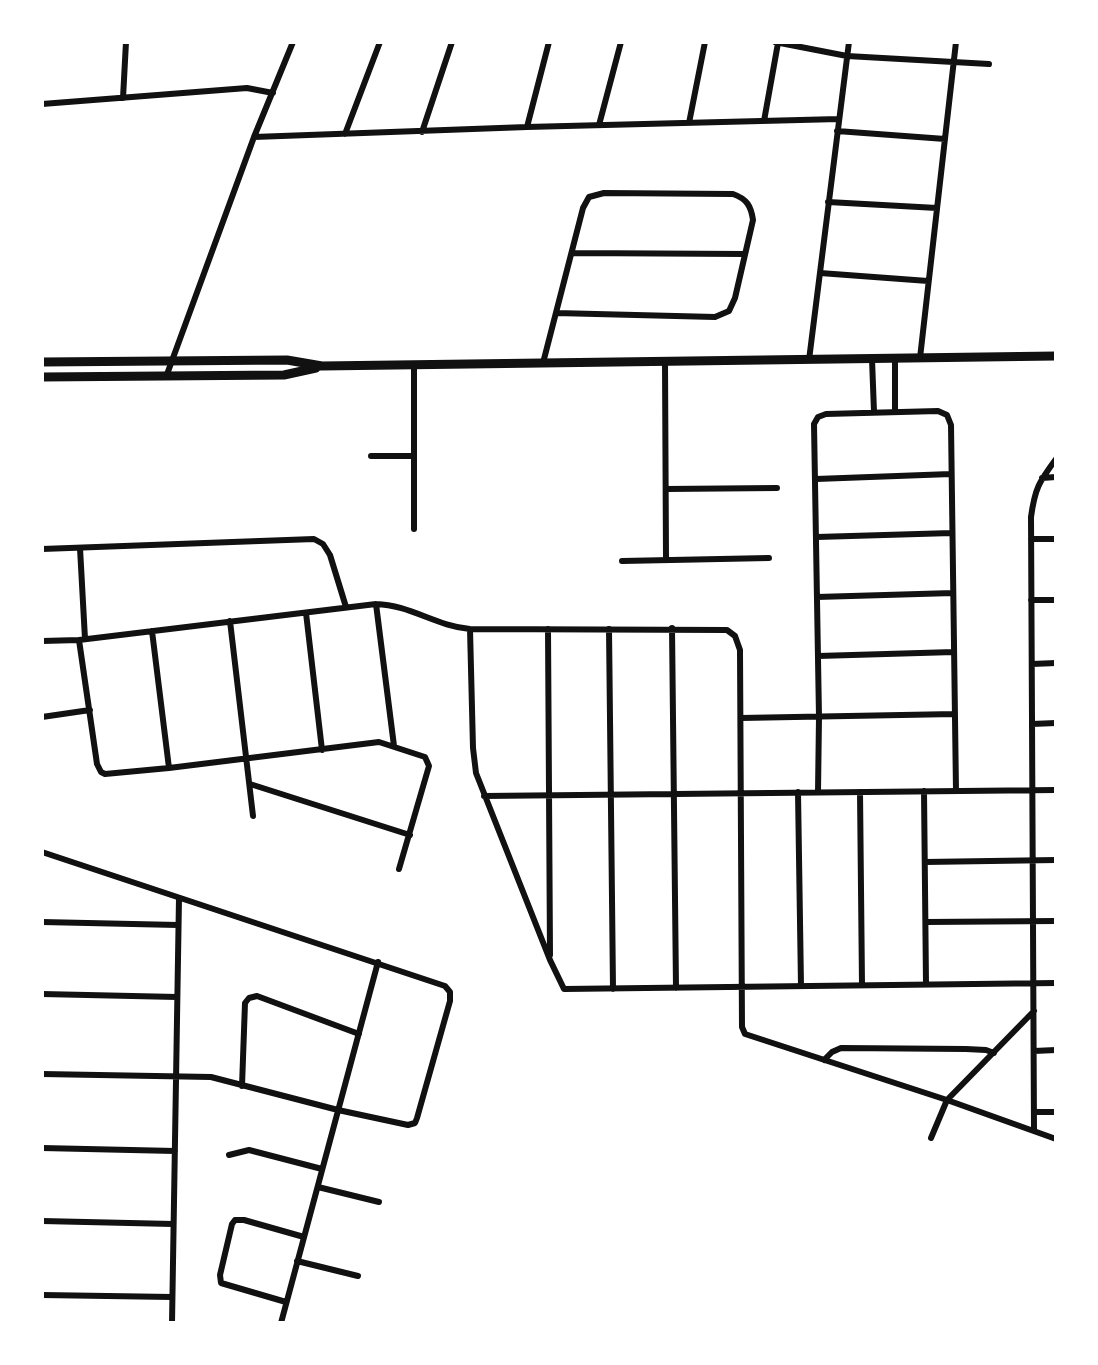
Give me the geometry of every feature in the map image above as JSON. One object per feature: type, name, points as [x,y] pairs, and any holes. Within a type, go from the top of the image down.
[{"type":"street","points":[[123,98],[126,42]]},
{"type":"street","points":[[166,377],[254,137],[293,42]]},
{"type":"street","points":[[345,135],[380,42]]},
{"type":"street","points":[[422,132],[452,42]]},
{"type":"street","points":[[527,127],[549,42]]},
{"type":"street","points":[[599,125],[621,42]]},
{"type":"street","points":[[689,123],[705,42]]},
{"type":"street","points":[[764,121],[776,42],[847,56],[989,64]]},
{"type":"street","points":[[809,360],[849,42]]},
{"type":"street","points":[[920,358],[956,42]]},
{"type":"street","points":[[42,104],[247,88],[273,93]]},
{"type":"street","points":[[254,137],[839,119]]},
{"type":"street","points":[[837,130],[945,139]]},
{"type":"street","points":[[543,363],[583,208],[590,197],[604,193],[733,194],[743,198],[748,204],[753,220],[735,298],[729,311],[715,316],[556,313]]},
{"type":"street","points":[[828,202],[937,208]]},
{"type":"street","points":[[572,253],[745,254]]},
{"type":"street","points":[[820,273],[928,281]]},
{"type":"street","points":[[42,362],[287,360],[321,366],[1056,356]]},
{"type":"street","points":[[895,358],[895,412]]},
{"type":"street","points":[[872,359],[874,412]]},
{"type":"street","points":[[665,362],[666,559]]},
{"type":"street","points":[[414,365],[414,529]]},
{"type":"street","points":[[42,377],[284,375],[321,366]]},
{"type":"street","points":[[818,792],[819,717],[814,424],[818,417],[826,414],[938,411],[947,415],[951,425],[956,791]]},
{"type":"street","points":[[371,456],[414,456]]},
{"type":"street","points":[[1034,1131],[1031,539],[1034,494],[1056,459]]},
{"type":"street","points":[[816,479],[951,474]]},
{"type":"street","points":[[1042,478],[1056,477]]},
{"type":"street","points":[[666,489],[777,488]]},
{"type":"street","points":[[816,537],[952,533]]},
{"type":"street","points":[[42,549],[314,539],[323,544],[330,555],[346,607]]},
{"type":"street","points":[[1031,539],[1056,539]]},
{"type":"street","points":[[80,548],[82,639],[90,710],[101,772],[109,775],[379,742],[394,746],[425,758],[429,766],[399,869]]},
{"type":"street","points":[[622,561],[769,558]]},
{"type":"street","points":[[817,597],[953,593]]},
{"type":"street","points":[[1031,600],[1056,600]]},
{"type":"street","points":[[376,604],[394,746]]},
{"type":"street","points":[[42,641],[82,639],[376,604],[404,607],[448,626],[470,629],[722,628],[735,636],[740,650],[742,1027],[746,1034],[947,1100],[1056,1139]]},
{"type":"street","points":[[306,613],[322,750]]},
{"type":"street","points":[[230,621],[253,816]]},
{"type":"street","points":[[672,628],[676,988]]},
{"type":"street","points":[[470,629],[474,760],[484,796],[550,960],[564,989],[1056,982]]},
{"type":"street","points":[[548,629],[550,960]]},
{"type":"street","points":[[609,629],[614,989]]},
{"type":"street","points":[[152,631],[169,768]]},
{"type":"street","points":[[818,656],[954,652]]},
{"type":"street","points":[[1032,664],[1056,663]]},
{"type":"street","points":[[42,717],[90,710]]},
{"type":"street","points":[[741,718],[955,714]]},
{"type":"street","points":[[1032,724],[1056,723]]},
{"type":"street","points":[[250,784],[410,836]]},
{"type":"street","points":[[484,796],[1056,790]]},
{"type":"street","points":[[924,791],[926,984]]},
{"type":"street","points":[[798,792],[801,986]]},
{"type":"street","points":[[860,792],[862,985]]},
{"type":"street","points":[[42,852],[378,962],[445,986],[450,992],[450,1001],[417,1118],[415,1123],[408,1125],[338,1110],[211,1077],[42,1074]]},
{"type":"street","points":[[925,862],[1056,860]]},
{"type":"street","points":[[172,1323],[178,898]]},
{"type":"street","points":[[926,922],[1056,921]]},
{"type":"street","points":[[42,922],[178,925]]},
{"type":"street","points":[[281,1323],[378,962]]},
{"type":"street","points":[[42,994],[177,997]]},
{"type":"street","points":[[242,1086],[245,1003],[249,998],[257,996],[359,1034]]},
{"type":"street","points":[[931,1138],[947,1100],[1035,1011]]},
{"type":"street","points":[[824,1060],[832,1052],[841,1048],[966,1049],[986,1050],[994,1053]]},
{"type":"street","points":[[1035,1051],[1056,1050]]},
{"type":"street","points":[[1034,1112],[1056,1112]]},
{"type":"street","points":[[42,1148],[175,1150]]},
{"type":"street","points":[[229,1155],[249,1150],[322,1169]]},
{"type":"street","points":[[318,1187],[379,1202]]},
{"type":"street","points":[[286,1302],[221,1283],[220,1275],[232,1224],[235,1220],[244,1220],[304,1237]]},
{"type":"street","points":[[42,1221],[173,1224]]},
{"type":"street","points":[[297,1261],[358,1276]]},
{"type":"street","points":[[42,1295],[172,1297]]}]
